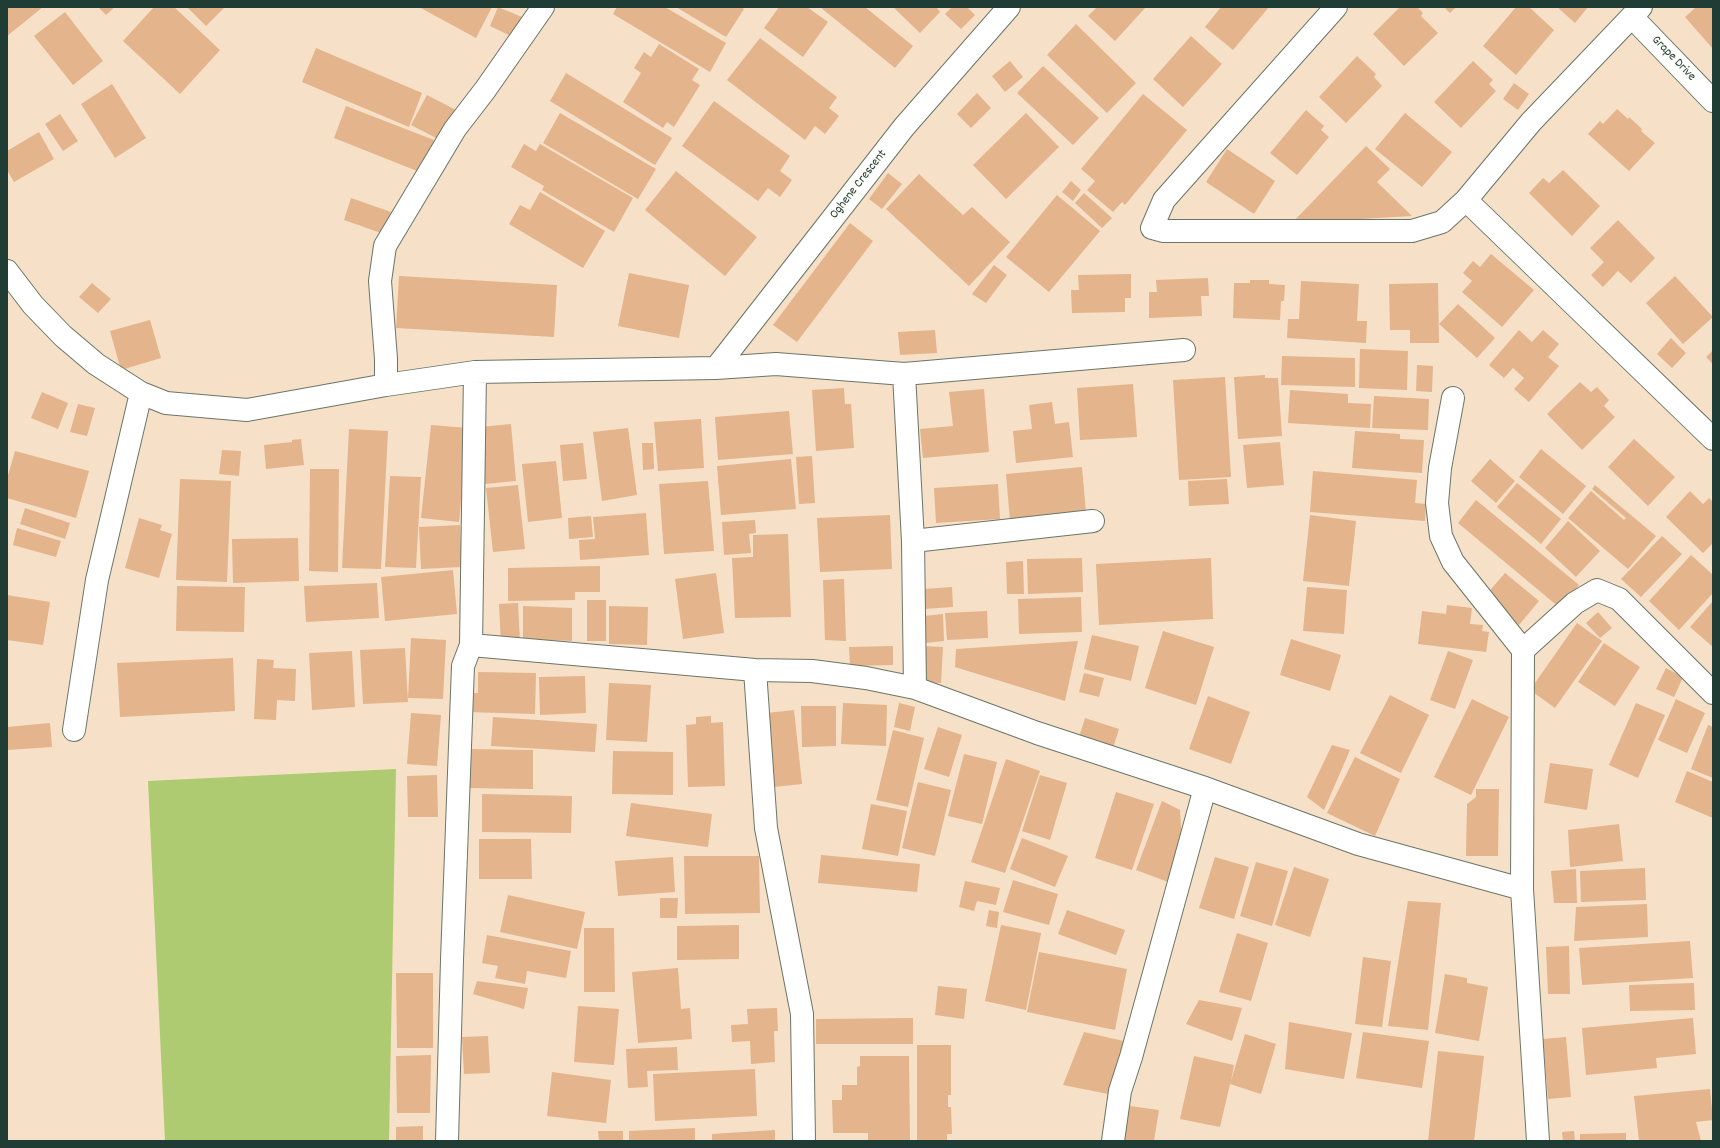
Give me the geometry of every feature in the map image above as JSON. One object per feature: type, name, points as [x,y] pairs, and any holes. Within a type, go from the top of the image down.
[{"type":"street","points":[[386,385],[380,281],[385,246],[455,129],[485,90],[543,7]]},
{"type":"street","name":"Oghene Crescent","points":[[716,368],[904,128],[1008,7]]},
{"type":"street","points":[[1336,7],[1164,200],[1152,228],[1163,231],[1412,231],[1442,222],[1466,200],[1531,122],[1637,12]]},
{"type":"street","name":"Grape Drive","points":[[1637,12],[1713,101]]},
{"type":"street","points":[[1466,200],[1713,439]]},
{"type":"street","points":[[7,271],[33,305],[62,336],[96,364],[141,393],[166,403],[247,410],[386,385],[475,372],[716,368],[776,364],[904,374],[1184,350]]},
{"type":"street","points":[[447,1141],[463,666],[471,645],[475,372]]},
{"type":"street","points":[[904,374],[913,541],[915,688]]},
{"type":"street","points":[[74,730],[97,580],[141,393]]},
{"type":"street","points":[[1453,398],[1439,475],[1437,502],[1441,536],[1453,562],[1523,650],[1522,889],[1538,1141]]},
{"type":"street","points":[[913,541],[1093,521]]},
{"type":"street","points":[[1523,650],[1574,603],[1597,590],[1619,599],[1713,693]]},
{"type":"street","points":[[471,645],[755,670],[812,671],[866,678],[915,688],[1037,733],[1205,788],[1358,844],[1522,889]]},
{"type":"street","points":[[755,670],[766,828],[802,1014],[804,1141]]},
{"type":"street","points":[[1113,1141],[1120,1091],[1131,1057],[1205,788]]},
{"type":"green space","points":[[396,769],[389,1141],[165,1141],[148,781]]},
{"type":"building","points":[[7,7],[43,7],[7,36]]},
{"type":"building","points":[[98,7],[115,7],[106,15]]},
{"type":"building","points":[[154,7],[174,7],[220,50],[180,94],[123,41]]},
{"type":"building","points":[[187,7],[225,7],[206,26]]},
{"type":"building","points":[[419,7],[492,7],[476,38]]},
{"type":"building","points":[[498,7],[522,17],[513,37],[490,26]]},
{"type":"building","points":[[617,7],[665,7],[726,43],[710,72],[613,14]]},
{"type":"building","points":[[676,7],[741,7],[744,9],[726,37]]},
{"type":"building","points":[[779,7],[807,7],[828,22],[803,57],[764,28]]},
{"type":"building","points":[[820,7],[865,7],[913,46],[895,68]]},
{"type":"building","points":[[893,7],[936,7],[940,12],[920,33]]},
{"type":"building","points":[[952,7],[967,7],[975,15],[961,29],[945,14]]},
{"type":"building","points":[[1097,7],[1146,7],[1115,41],[1088,16]]},
{"type":"building","points":[[1221,7],[1269,7],[1233,50],[1205,27]]},
{"type":"building","points":[[1400,7],[1417,7],[1423,13],[1421,16],[1438,33],[1404,66],[1373,34]]},
{"type":"building","points":[[1444,7],[1456,7],[1450,13]]},
{"type":"building","points":[[1516,7],[1529,7],[1554,30],[1516,75],[1483,46]]},
{"type":"building","points":[[1557,7],[1588,7],[1575,23]]},
{"type":"building","points":[[1696,7],[1713,7],[1713,49],[1685,17]]},
{"type":"building","points":[[65,12],[103,61],[73,85],[34,36]]},
{"type":"building","points":[[1076,24],[1136,83],[1107,113],[1047,55]]},
{"type":"building","points":[[1191,36],[1222,64],[1183,107],[1153,79]]},
{"type":"building","points":[[760,38],[837,97],[829,108],[839,116],[825,134],[815,126],[805,140],[727,80]]},
{"type":"building","points":[[659,44],[699,69],[692,80],[700,85],[674,127],[667,122],[663,128],[623,102],[641,73],[634,68],[644,52],[651,57]]},
{"type":"building","points":[[316,48],[422,93],[409,127],[302,82]]},
{"type":"building","points":[[1357,56],[1376,74],[1374,77],[1382,86],[1346,123],[1319,97]]},
{"type":"building","points":[[1010,61],[1023,77],[1005,92],[992,76]]},
{"type":"building","points":[[1473,61],[1493,80],[1489,84],[1496,91],[1461,128],[1434,102]]},
{"type":"building","points":[[1043,66],[1099,118],[1073,145],[1017,93]]},
{"type":"building","points":[[566,73],[672,138],[655,165],[550,101]]},
{"type":"building","points":[[1514,83],[1529,94],[1518,110],[1503,99]]},
{"type":"building","points":[[112,84],[146,138],[115,158],[81,104]]},
{"type":"building","points":[[977,93],[991,108],[971,128],[957,114]]},
{"type":"building","points":[[1143,94],[1187,130],[1125,205],[1122,202],[1113,212],[1087,190],[1095,181],[1081,169]]},
{"type":"building","points":[[427,95],[456,110],[440,140],[411,125]]},
{"type":"building","points":[[714,101],[790,156],[780,171],[792,180],[780,197],[768,188],[758,201],[682,146]]},
{"type":"building","points":[[346,106],[434,140],[422,173],[334,138]]},
{"type":"building","points":[[1617,109],[1628,119],[1629,117],[1642,129],[1641,131],[1655,143],[1629,171],[1588,134],[1600,121],[1603,124]]},
{"type":"building","points":[[1306,110],[1324,126],[1321,130],[1329,137],[1297,175],[1270,153]]},
{"type":"building","points":[[560,113],[656,169],[638,199],[543,143]]},
{"type":"building","points":[[1026,113],[1059,147],[1006,199],[973,165]]},
{"type":"building","points":[[1405,113],[1452,152],[1422,187],[1375,149]]},
{"type":"building","points":[[60,114],[78,141],[63,151],[45,124]]},
{"type":"building","points":[[39,132],[54,159],[14,182],[7,170],[7,151]]},
{"type":"building","points":[[524,144],[536,151],[540,144],[633,198],[614,232],[542,190],[544,186],[511,167]]},
{"type":"building","points":[[1366,146],[1390,169],[1377,182],[1412,216],[1292,223]]},
{"type":"building","points":[[1227,149],[1275,181],[1254,214],[1206,182]]},
{"type":"building","points":[[1563,170],[1600,206],[1572,236],[1529,193],[1543,178],[1549,183]]},
{"type":"building","points":[[676,171],[757,237],[725,276],[645,210]]},
{"type":"building","points":[[888,173],[902,184],[882,209],[869,199]]},
{"type":"building","points":[[919,174],[963,215],[972,207],[1010,242],[969,286],[886,209]]},
{"type":"building","points":[[1071,181],[1081,190],[1073,201],[1062,192]]},
{"type":"building","points":[[540,192],[605,231],[583,268],[509,224],[520,205],[530,210]]},
{"type":"building","points":[[1084,193],[1112,218],[1102,228],[1075,203]]},
{"type":"building","points":[[1057,195],[1100,231],[1049,292],[1006,257]]},
{"type":"building","points":[[351,198],[391,212],[384,234],[344,220]]},
{"type":"building","points":[[1618,220],[1655,258],[1631,283],[1618,271],[1603,287],[1591,275],[1604,262],[1590,248]]},
{"type":"building","points":[[850,223],[873,241],[797,342],[773,325]]},
{"type":"building","points":[[1491,254],[1534,290],[1502,327],[1462,292],[1472,281],[1463,273],[1473,261],[1480,267]]},
{"type":"building","points":[[994,265],[1007,275],[986,303],[972,294]]},
{"type":"building","points":[[629,273],[689,285],[679,338],[618,326]]},
{"type":"building","points":[[1131,274],[1131,298],[1125,298],[1125,312],[1072,313],[1071,290],[1079,290],[1078,275]]},
{"type":"building","points":[[399,276],[557,285],[554,337],[396,328]]},
{"type":"building","points":[[1675,276],[1713,317],[1683,344],[1646,303]]},
{"type":"building","points":[[1208,278],[1209,296],[1201,296],[1202,316],[1149,318],[1149,292],[1157,292],[1156,280]]},
{"type":"building","points":[[1250,280],[1269,280],[1269,284],[1285,285],[1284,301],[1281,301],[1280,320],[1233,318],[1234,283],[1250,283]]},
{"type":"building","points":[[1301,281],[1359,284],[1357,321],[1367,321],[1366,343],[1287,338],[1288,319],[1299,319]]},
{"type":"building","points":[[92,283],[111,299],[98,313],[79,297]]},
{"type":"building","points":[[1438,283],[1439,343],[1410,343],[1410,330],[1390,330],[1389,284]]},
{"type":"building","points":[[1458,304],[1495,338],[1477,358],[1439,324]]},
{"type":"building","points":[[150,320],[161,358],[121,370],[110,331]]},
{"type":"building","points":[[935,330],[937,353],[900,355],[898,332]]},
{"type":"building","points":[[1519,330],[1532,342],[1543,330],[1559,344],[1548,357],[1559,366],[1529,402],[1514,389],[1524,378],[1513,368],[1504,378],[1489,365]]},
{"type":"building","points":[[1671,338],[1686,353],[1672,368],[1657,354]]},
{"type":"building","points":[[1360,349],[1408,351],[1407,390],[1359,388]]},
{"type":"building","points":[[1713,350],[1713,364],[1706,357]]},
{"type":"building","points":[[1282,356],[1355,358],[1355,387],[1281,385]]},
{"type":"building","points":[[1417,365],[1433,366],[1432,392],[1416,391]]},
{"type":"building","points":[[1265,375],[1265,378],[1278,378],[1282,436],[1238,439],[1234,377]]},
{"type":"building","points":[[1225,377],[1231,477],[1179,480],[1173,380]]},
{"type":"building","points":[[1580,382],[1591,392],[1597,387],[1609,400],[1604,406],[1615,417],[1582,450],[1547,414]]},
{"type":"building","points":[[1133,384],[1137,437],[1080,440],[1077,388]]},
{"type":"building","points":[[844,388],[845,404],[851,404],[854,448],[816,451],[812,390]]},
{"type":"building","points":[[984,389],[989,452],[923,458],[920,429],[953,426],[949,392]]},
{"type":"building","points":[[1290,390],[1348,394],[1348,403],[1371,404],[1370,428],[1288,423]]},
{"type":"building","points":[[42,392],[68,403],[58,429],[31,418]]},
{"type":"building","points":[[1374,396],[1429,399],[1428,430],[1372,428]]},
{"type":"building","points":[[1052,402],[1055,424],[1069,422],[1073,457],[1016,463],[1013,431],[1032,429],[1029,405]]},
{"type":"building","points":[[78,404],[95,408],[87,436],[70,432]]},
{"type":"building","points":[[789,411],[793,454],[718,460],[715,417]]},
{"type":"building","points":[[701,419],[704,468],[658,471],[654,422]]},
{"type":"building","points":[[511,424],[516,481],[485,484],[480,427]]},
{"type":"building","points":[[431,425],[468,428],[459,522],[421,518]]},
{"type":"building","points":[[628,428],[637,495],[602,501],[593,432]]},
{"type":"building","points":[[349,429],[388,431],[381,569],[342,568]]},
{"type":"building","points":[[1355,431],[1400,434],[1400,439],[1424,440],[1422,473],[1352,468]]},
{"type":"building","points":[[301,439],[304,465],[266,469],[264,445],[292,442],[292,440]]},
{"type":"building","points":[[1634,439],[1675,477],[1648,506],[1608,467]]},
{"type":"building","points":[[1280,442],[1284,485],[1247,488],[1243,445]]},
{"type":"building","points":[[583,443],[587,479],[563,481],[560,445]]},
{"type":"building","points":[[642,443],[653,443],[654,469],[643,470]]},
{"type":"building","points":[[1541,449],[1586,486],[1563,514],[1519,477]]},
{"type":"building","points":[[222,450],[241,451],[239,476],[219,474]]},
{"type":"building","points":[[15,451],[89,471],[76,518],[7,498],[7,479]]},
{"type":"building","points":[[812,456],[815,503],[799,504],[796,457]]},
{"type":"building","points":[[791,459],[796,509],[721,515],[717,466]]},
{"type":"building","points":[[1490,459],[1515,481],[1496,503],[1471,481]]},
{"type":"building","points":[[556,461],[562,518],[528,522],[522,464]]},
{"type":"building","points":[[1082,467],[1086,513],[1010,521],[1006,474]]},
{"type":"building","points":[[310,469],[339,469],[338,572],[309,571]]},
{"type":"building","points":[[1313,471],[1417,480],[1415,503],[1426,504],[1425,521],[1310,512]]},
{"type":"building","points":[[390,476],[421,477],[416,568],[385,567]]},
{"type":"building","points":[[180,479],[231,481],[227,582],[176,580]]},
{"type":"building","points":[[1227,479],[1229,504],[1189,506],[1188,481]]},
{"type":"building","points":[[708,481],[714,551],[664,554],[659,484]]},
{"type":"building","points":[[1517,483],[1561,519],[1541,544],[1497,507]]},
{"type":"building","points":[[998,484],[1000,519],[936,523],[934,488]]},
{"type":"building","points":[[518,485],[525,549],[493,552],[486,488]]},
{"type":"building","points":[[1595,485],[1656,536],[1628,569],[1568,518],[1591,491],[1624,520],[1626,518],[1592,489]]},
{"type":"building","points":[[1690,491],[1703,504],[1709,498],[1713,502],[1713,543],[1703,553],[1666,517]]},
{"type":"building","points":[[1476,500],[1579,585],[1560,608],[1458,523]]},
{"type":"building","points":[[25,508],[70,523],[65,539],[20,524]]},
{"type":"building","points":[[646,513],[649,555],[580,560],[579,540],[595,539],[593,517]]},
{"type":"building","points":[[890,515],[892,569],[820,572],[817,518]]},
{"type":"building","points":[[1310,515],[1356,521],[1349,586],[1303,581]]},
{"type":"building","points":[[591,516],[593,537],[569,539],[568,518]]},
{"type":"building","points":[[139,518],[162,525],[160,530],[172,534],[159,578],[125,568]]},
{"type":"building","points":[[755,520],[756,533],[749,534],[751,553],[724,555],[722,522]]},
{"type":"building","points":[[1568,521],[1600,551],[1576,577],[1545,548]]},
{"type":"building","points":[[460,525],[462,567],[421,569],[419,527]]},
{"type":"building","points":[[17,528],[61,541],[56,557],[13,545]]},
{"type":"building","points":[[788,534],[791,617],[735,618],[732,558],[753,557],[753,535]]},
{"type":"building","points":[[1662,536],[1682,554],[1641,597],[1621,579]]},
{"type":"building","points":[[298,538],[299,581],[233,583],[232,539]]},
{"type":"building","points":[[1691,555],[1713,575],[1713,593],[1679,630],[1649,601]]},
{"type":"building","points":[[1082,558],[1083,592],[1028,594],[1027,559]]},
{"type":"building","points":[[1211,558],[1213,619],[1099,625],[1096,564]]},
{"type":"building","points":[[1023,561],[1024,594],[1007,594],[1006,562]]},
{"type":"building","points":[[600,566],[600,592],[575,592],[575,600],[508,601],[508,568]]},
{"type":"building","points":[[453,570],[457,614],[385,621],[381,577]]},
{"type":"building","points":[[716,573],[724,633],[683,639],[675,579]]},
{"type":"building","points":[[1505,573],[1539,601],[1519,625],[1485,596]]},
{"type":"building","points":[[844,579],[846,641],[825,640],[823,580]]},
{"type":"building","points":[[377,583],[379,618],[306,622],[304,586]]},
{"type":"building","points":[[177,586],[245,587],[244,632],[176,631]]},
{"type":"building","points":[[952,587],[953,607],[924,609],[923,589]]},
{"type":"building","points":[[1307,587],[1347,590],[1344,634],[1303,631]]},
{"type":"building","points":[[7,595],[50,602],[43,645],[7,640]]},
{"type":"building","points":[[1081,597],[1082,632],[1019,634],[1018,599]]},
{"type":"building","points":[[587,600],[606,600],[606,641],[587,641]]},
{"type":"building","points":[[1713,601],[1713,647],[1690,627]]},
{"type":"building","points":[[518,603],[520,643],[501,644],[499,604]]},
{"type":"building","points":[[1447,605],[1472,608],[1470,624],[1483,625],[1482,631],[1489,632],[1486,652],[1418,644],[1422,611],[1446,614]]},
{"type":"building","points":[[523,606],[572,608],[572,641],[523,639]]},
{"type":"building","points":[[609,606],[648,607],[647,645],[609,644]]},
{"type":"building","points":[[987,611],[988,638],[947,640],[945,613]]},
{"type":"building","points":[[1598,612],[1612,628],[1600,638],[1586,623]]},
{"type":"building","points":[[943,614],[944,641],[926,643],[924,616]]},
{"type":"building","points":[[1577,623],[1602,641],[1555,708],[1530,690]]},
{"type":"building","points":[[1163,631],[1214,647],[1196,705],[1145,688]]},
{"type":"building","points":[[1092,635],[1139,646],[1131,681],[1084,669]]},
{"type":"building","points":[[411,638],[446,640],[443,699],[408,698]]},
{"type":"building","points":[[1291,639],[1341,655],[1330,691],[1280,675]]},
{"type":"building","points":[[1078,641],[1065,701],[955,667],[956,649]]},
{"type":"building","points":[[1604,643],[1640,667],[1615,706],[1578,682]]},
{"type":"building","points":[[893,646],[893,665],[850,666],[849,647]]},
{"type":"building","points":[[921,646],[943,647],[941,683],[919,682]]},
{"type":"building","points":[[405,648],[408,702],[363,704],[360,650]]},
{"type":"building","points":[[352,651],[355,707],[312,710],[309,653]]},
{"type":"building","points":[[1448,651],[1473,660],[1455,709],[1430,700]]},
{"type":"building","points":[[233,658],[235,711],[120,717],[117,663]]},
{"type":"building","points":[[257,659],[274,660],[273,668],[296,669],[295,701],[277,700],[276,720],[254,719]]},
{"type":"building","points":[[1666,668],[1683,677],[1674,697],[1656,689]]},
{"type":"building","points":[[478,672],[536,673],[535,714],[466,712],[466,693],[478,693]]},
{"type":"building","points":[[1084,673],[1104,678],[1099,697],[1079,692]]},
{"type":"building","points":[[585,676],[586,713],[540,715],[539,677]]},
{"type":"building","points":[[609,683],[651,685],[647,742],[606,740]]},
{"type":"building","points":[[1390,695],[1429,715],[1401,773],[1360,753]]},
{"type":"building","points":[[1208,696],[1250,712],[1231,764],[1189,749]]},
{"type":"building","points":[[1472,699],[1509,717],[1471,795],[1434,777]]},
{"type":"building","points":[[1676,699],[1705,713],[1687,753],[1658,740]]},
{"type":"building","points":[[843,703],[887,705],[886,746],[841,744]]},
{"type":"building","points":[[899,703],[915,707],[910,731],[894,727]]},
{"type":"building","points":[[1636,703],[1665,715],[1638,778],[1609,765]]},
{"type":"building","points":[[801,706],[836,706],[836,746],[802,747]]},
{"type":"building","points":[[794,710],[802,784],[775,787],[767,713]]},
{"type":"building","points":[[411,713],[441,715],[437,766],[407,764]]},
{"type":"building","points":[[711,716],[711,723],[723,722],[725,786],[688,787],[686,725],[696,724],[696,717]]},
{"type":"building","points":[[493,717],[597,724],[595,752],[491,746]]},
{"type":"building","points":[[1085,718],[1119,729],[1113,748],[1079,737]]},
{"type":"building","points":[[50,723],[52,747],[7,750],[7,727]]},
{"type":"building","points":[[1708,725],[1713,727],[1713,778],[1691,769]]},
{"type":"building","points":[[938,727],[962,735],[949,777],[924,769]]},
{"type":"building","points":[[893,730],[924,738],[908,807],[876,800]]},
{"type":"building","points":[[1332,745],[1350,750],[1324,810],[1307,797]]},
{"type":"building","points":[[467,749],[533,750],[533,789],[466,788]]},
{"type":"building","points":[[613,751],[673,752],[673,795],[612,794]]},
{"type":"building","points":[[964,754],[997,762],[982,824],[948,816]]},
{"type":"building","points":[[1355,757],[1400,779],[1375,836],[1327,813]]},
{"type":"building","points":[[1006,759],[1040,771],[1005,873],[971,862]]},
{"type":"building","points":[[1550,763],[1593,769],[1587,810],[1544,803]]},
{"type":"building","points":[[1687,771],[1713,782],[1713,818],[1675,802]]},
{"type":"building","points":[[437,775],[438,817],[408,817],[407,776]]},
{"type":"building","points":[[1040,775],[1067,783],[1050,840],[1022,831]]},
{"type":"building","points":[[918,782],[951,790],[935,856],[902,848]]},
{"type":"building","points":[[1476,789],[1499,789],[1498,856],[1466,856],[1467,804],[1476,797]]},
{"type":"building","points":[[1116,792],[1154,804],[1132,870],[1095,858]]},
{"type":"building","points":[[482,794],[572,796],[571,833],[482,832]]},
{"type":"building","points":[[1162,801],[1180,810],[1182,846],[1168,882],[1136,870]]},
{"type":"building","points":[[631,803],[712,814],[708,847],[626,836]]},
{"type":"building","points":[[871,804],[907,811],[898,856],[862,849]]},
{"type":"building","points":[[1619,824],[1623,861],[1570,867],[1568,830]]},
{"type":"building","points":[[1022,838],[1068,856],[1055,887],[1010,869]]},
{"type":"building","points":[[479,839],[531,839],[532,879],[479,879]]},
{"type":"building","points":[[821,855],[920,864],[917,892],[818,883]]},
{"type":"building","points":[[684,856],[759,856],[760,913],[685,914]]},
{"type":"building","points":[[673,857],[675,892],[618,896],[615,861]]},
{"type":"building","points":[[1215,857],[1249,867],[1234,919],[1199,908]]},
{"type":"building","points":[[1256,862],[1288,871],[1272,926],[1240,916]]},
{"type":"building","points":[[1294,867],[1329,879],[1310,937],[1275,925]]},
{"type":"building","points":[[1645,868],[1646,900],[1581,902],[1580,871]]},
{"type":"building","points":[[1576,869],[1577,903],[1554,903],[1551,871]]},
{"type":"building","points":[[1013,880],[1058,894],[1049,925],[1003,912]]},
{"type":"building","points":[[965,881],[1000,888],[996,905],[977,901],[974,911],[959,907]]},
{"type":"building","points":[[508,895],[585,912],[577,949],[500,932]]},
{"type":"building","points":[[660,898],[678,898],[677,918],[660,918]]},
{"type":"building","points":[[1408,901],[1441,903],[1428,1030],[1388,1026]]},
{"type":"building","points":[[1647,904],[1648,937],[1574,941],[1576,907]]},
{"type":"building","points":[[989,910],[999,912],[997,928],[986,926]]},
{"type":"building","points":[[1067,910],[1125,930],[1116,955],[1058,934]]},
{"type":"building","points":[[739,925],[739,959],[677,960],[677,926]]},
{"type":"building","points":[[1001,925],[1041,933],[1026,1010],[985,1001]]},
{"type":"building","points":[[584,928],[614,928],[615,992],[584,992]]},
{"type":"building","points":[[1237,933],[1268,943],[1251,1001],[1219,992]]},
{"type":"building","points":[[487,935],[571,951],[566,978],[527,971],[525,984],[495,978],[498,966],[482,963]]},
{"type":"building","points":[[1690,941],[1693,978],[1582,985],[1579,948]]},
{"type":"building","points":[[1569,946],[1570,994],[1548,994],[1546,947]]},
{"type":"building","points":[[1039,952],[1127,969],[1115,1030],[1027,1012]]},
{"type":"building","points":[[1363,957],[1391,961],[1382,1027],[1355,1024]]},
{"type":"building","points":[[678,968],[681,1009],[690,1008],[692,1039],[638,1043],[632,972]]},
{"type":"building","points":[[396,973],[433,973],[433,1048],[397,1048]]},
{"type":"building","points":[[1445,974],[1467,978],[1467,983],[1488,987],[1479,1041],[1435,1033]]},
{"type":"building","points":[[477,981],[528,988],[524,1009],[473,994]]},
{"type":"building","points":[[1694,983],[1695,1010],[1630,1011],[1629,985]]},
{"type":"building","points":[[938,986],[967,989],[964,1019],[935,1015]]},
{"type":"building","points":[[1199,1000],[1242,1008],[1232,1041],[1186,1024]]},
{"type":"building","points":[[578,1006],[619,1009],[614,1065],[574,1062]]},
{"type":"building","points":[[777,1008],[778,1031],[774,1031],[775,1062],[751,1064],[750,1041],[732,1042],[731,1025],[748,1024],[747,1009]]},
{"type":"building","points":[[913,1018],[913,1044],[816,1044],[816,1019]]},
{"type":"building","points":[[1693,1018],[1696,1054],[1656,1058],[1657,1068],[1586,1075],[1582,1028]]},
{"type":"building","points":[[1289,1022],[1352,1033],[1344,1079],[1285,1069]]},
{"type":"building","points":[[1084,1032],[1128,1042],[1113,1095],[1063,1085]]},
{"type":"building","points":[[1363,1032],[1429,1041],[1422,1088],[1356,1078]]},
{"type":"building","points":[[1245,1034],[1276,1044],[1261,1094],[1230,1084],[1220,1127],[1180,1119],[1194,1056],[1234,1065],[1231,1081]]},
{"type":"building","points":[[488,1036],[490,1073],[464,1074],[462,1037]]},
{"type":"building","points":[[1566,1037],[1571,1097],[1548,1099],[1543,1039]]},
{"type":"building","points":[[917,1045],[951,1045],[951,1095],[948,1095],[948,1107],[951,1107],[952,1134],[947,1134],[947,1141],[917,1141]]},
{"type":"building","points":[[677,1047],[678,1070],[647,1071],[648,1087],[628,1088],[626,1049]]},
{"type":"building","points":[[1438,1051],[1484,1056],[1474,1141],[1428,1141]]},
{"type":"building","points":[[431,1055],[430,1113],[397,1113],[396,1056]]},
{"type":"building","points":[[860,1056],[909,1056],[910,1141],[868,1141],[868,1133],[833,1133],[832,1100],[842,1100],[842,1085],[857,1085],[857,1067],[860,1066]]},
{"type":"building","points":[[755,1069],[757,1116],[655,1121],[653,1074]]},
{"type":"building","points":[[552,1072],[611,1080],[606,1123],[547,1116]]},
{"type":"building","points":[[1710,1089],[1713,1120],[1696,1122],[1701,1141],[1639,1141],[1634,1096]]},
{"type":"building","points":[[1123,1105],[1159,1110],[1154,1141],[1118,1141]]},
{"type":"building","points":[[423,1126],[423,1141],[396,1141],[396,1127]]},
{"type":"building","points":[[695,1128],[695,1140],[629,1141],[629,1131]]},
{"type":"building","points":[[775,1130],[775,1141],[712,1141],[712,1134]]},
{"type":"building","points":[[598,1131],[623,1131],[623,1141],[599,1141]]},
{"type":"building","points":[[1574,1131],[1575,1141],[1563,1141],[1562,1132]]},
{"type":"building","points":[[1626,1133],[1626,1141],[1580,1141],[1580,1134]]}]
